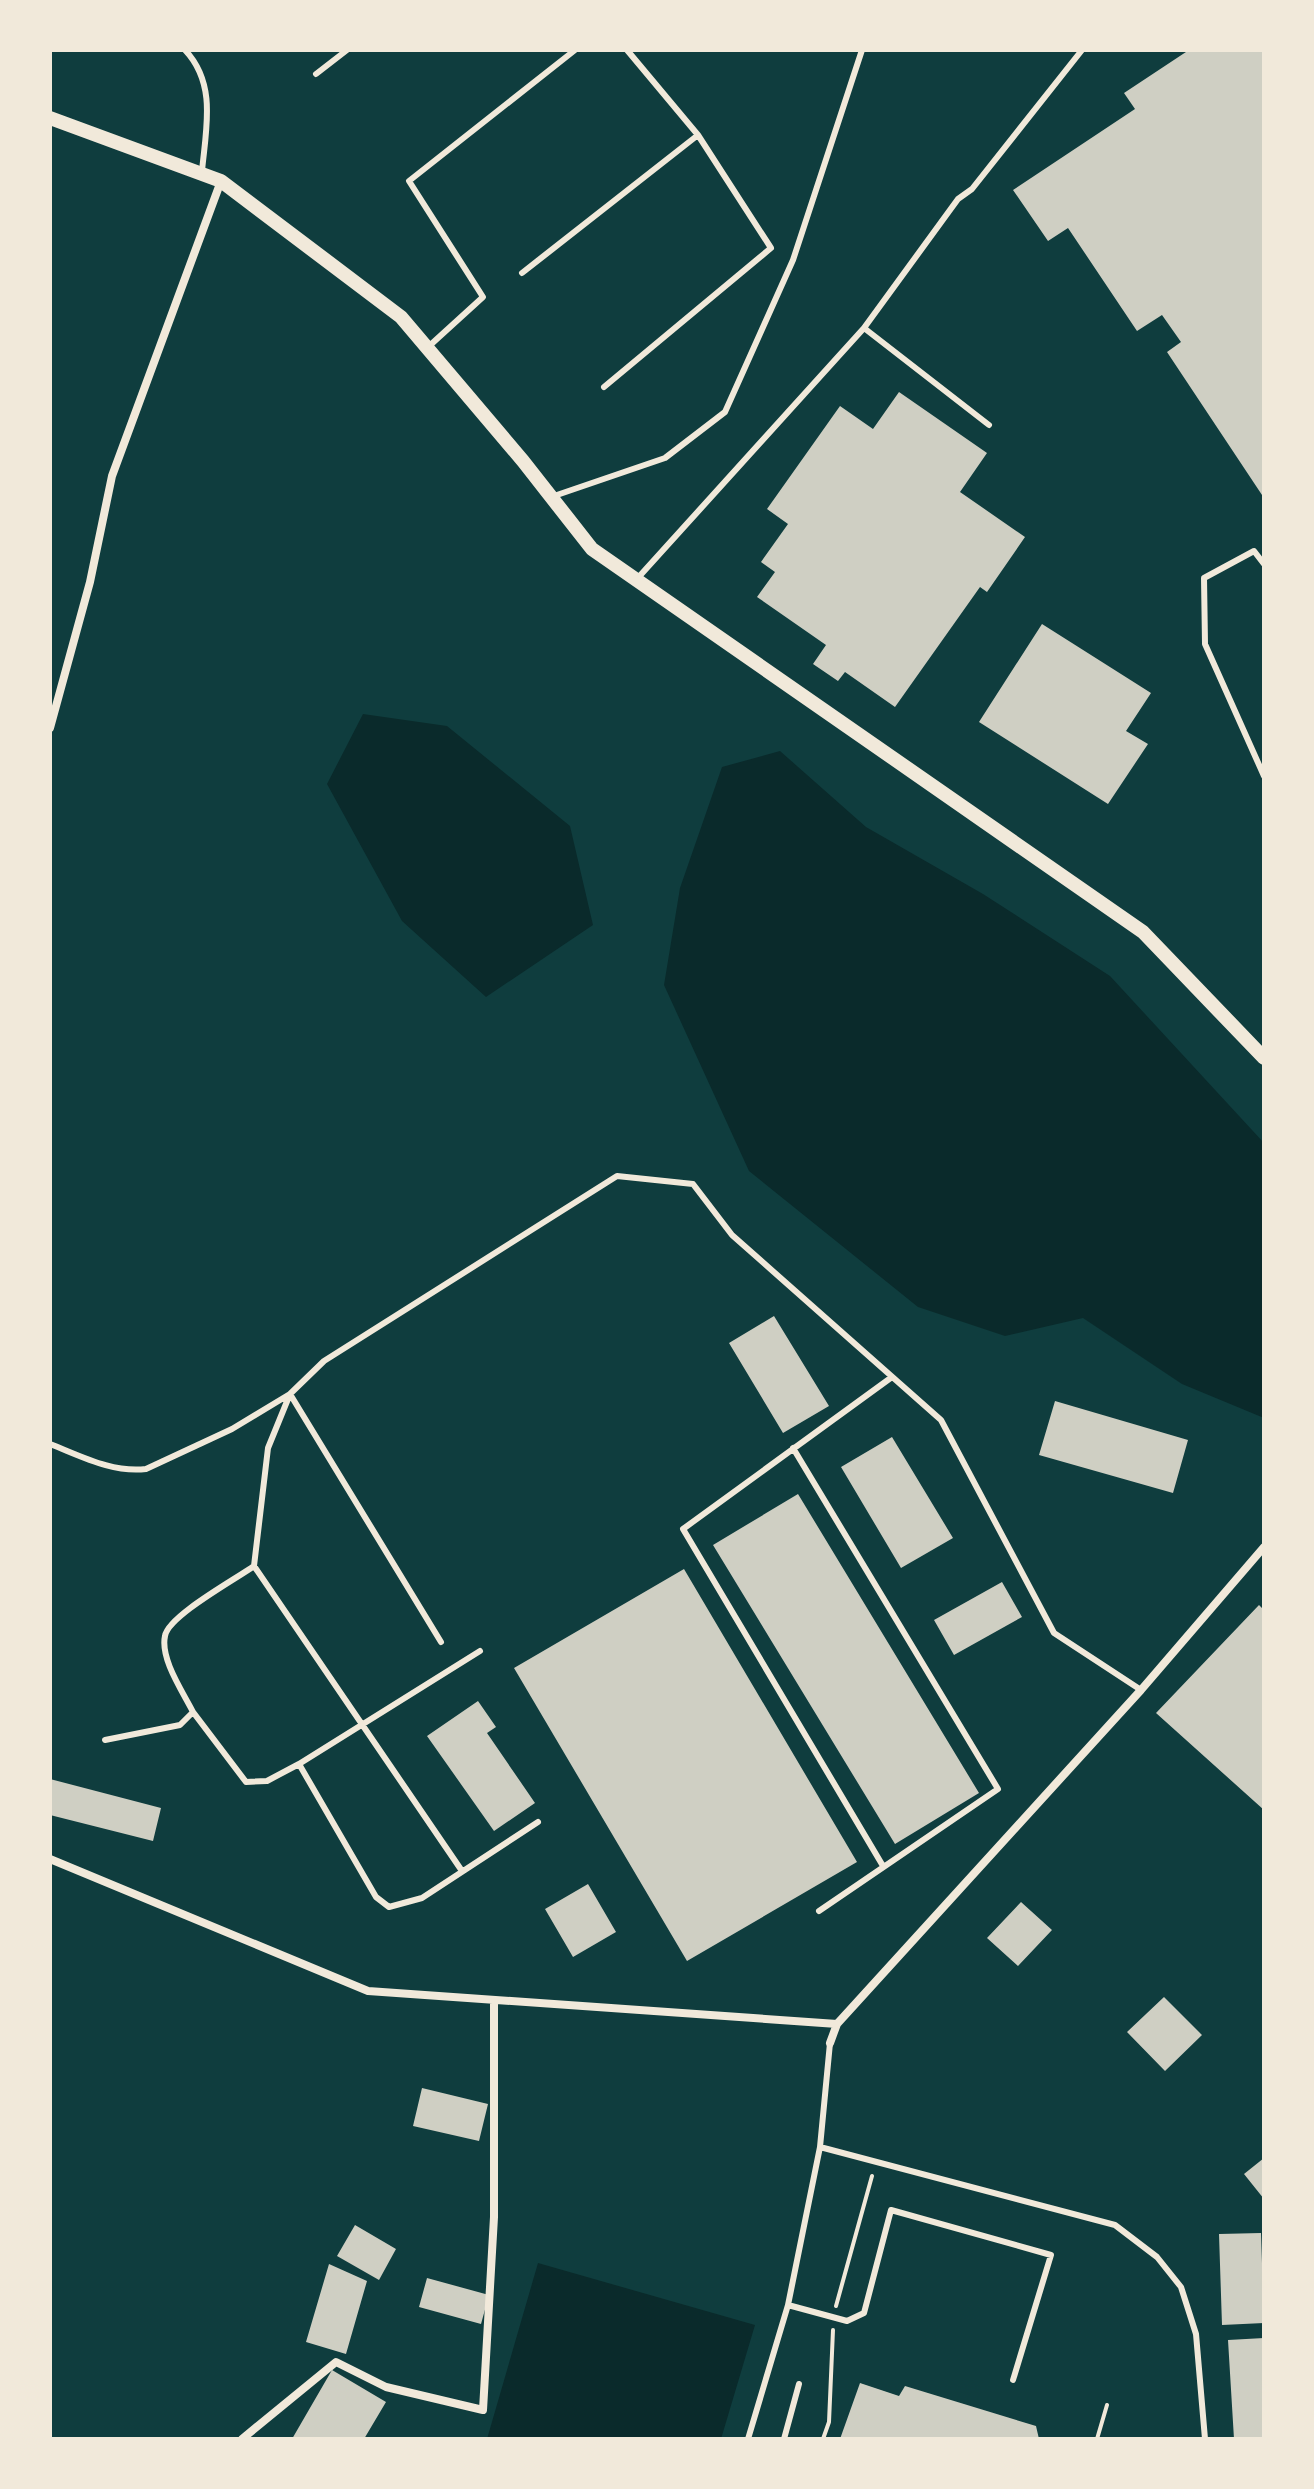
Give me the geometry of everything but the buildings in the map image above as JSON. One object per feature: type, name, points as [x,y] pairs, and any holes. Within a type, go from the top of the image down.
[{"type":"street","points":[[50,118],[221,181],[401,317],[592,549],[1143,932],[1264,1058]]},
{"type":"street","points":[[50,728],[90,582],[112,476],[221,181]]},
{"type":"street","points":[[830,2043],[837,2024],[1141,1690],[1264,1547]]},
{"type":"street","points":[[50,1859],[368,1991],[837,2024]]},
{"type":"street","points":[[242,2439],[336,2362],[386,2387],[483,2410],[494,2217],[494,2002]]},
{"type":"lane","points":[[185,50],[204,75],[207,94],[202,173]]},
{"type":"lane","points":[[316,74],[347,50]]},
{"type":"lane","points":[[427,348],[483,297],[409,181],[575,50]]},
{"type":"lane","points":[[604,387],[771,248],[698,135],[627,50]]},
{"type":"lane","points":[[551,497],[665,458],[725,412],[793,260],[862,50]]},
{"type":"lane","points":[[636,580],[864,328],[958,199],[972,189],[1082,50]]},
{"type":"lane","points":[[522,273],[698,135]]},
{"type":"lane","points":[[864,328],[989,425]]},
{"type":"lane","points":[[1264,564],[1254,551],[1204,578],[1205,644],[1264,776]]},
{"type":"lane","points":[[50,1444],[98,1463],[131,1471],[146,1469],[232,1429],[290,1394],[324,1361],[617,1176],[693,1184],[732,1235],[941,1420],[1054,1633],[1141,1690]]},
{"type":"lane","points":[[883,1866],[683,1529],[892,1377]]},
{"type":"lane","points":[[290,1394],[268,1448],[254,1566],[462,1871]]},
{"type":"lane","points":[[290,1394],[441,1642]]},
{"type":"lane","points":[[793,1448],[998,1789],[819,1911]]},
{"type":"lane","points":[[254,1566],[175,1620],[165,1633],[165,1651],[193,1712],[246,1782],[267,1781],[299,1764],[480,1651]]},
{"type":"lane","points":[[105,1740],[180,1725],[193,1712]]},
{"type":"lane","points":[[299,1764],[382,1904],[405,1905],[422,1898],[538,1822]]},
{"type":"lane","points":[[748,2439],[788,2305],[820,2147],[830,2043]]},
{"type":"lane","points":[[820,2147],[1115,2225],[1157,2257],[1181,2287],[1196,2334],[1205,2439]]},
{"type":"lane","points":[[788,2305],[847,2321],[864,2313],[891,2210],[1051,2255],[1013,2380]]},
{"type":"lane","points":[[784,2439],[799,2384]]},
{"type":"path","points":[[1097,2439],[1107,2405]]},
{"type":"water","points":[[363,714],[447,726],[570,826],[593,925],[486,997],[402,921],[327,784]]},
{"type":"water","points":[[780,751],[866,827],[983,894],[1110,976],[1264,1143],[1264,1418],[1182,1384],[1083,1318],[1005,1336],[918,1307],[749,1171],[664,985],[680,888],[722,767]]},
{"type":"water","points":[[538,2263],[755,2325],[721,2439],[487,2439]]}]
